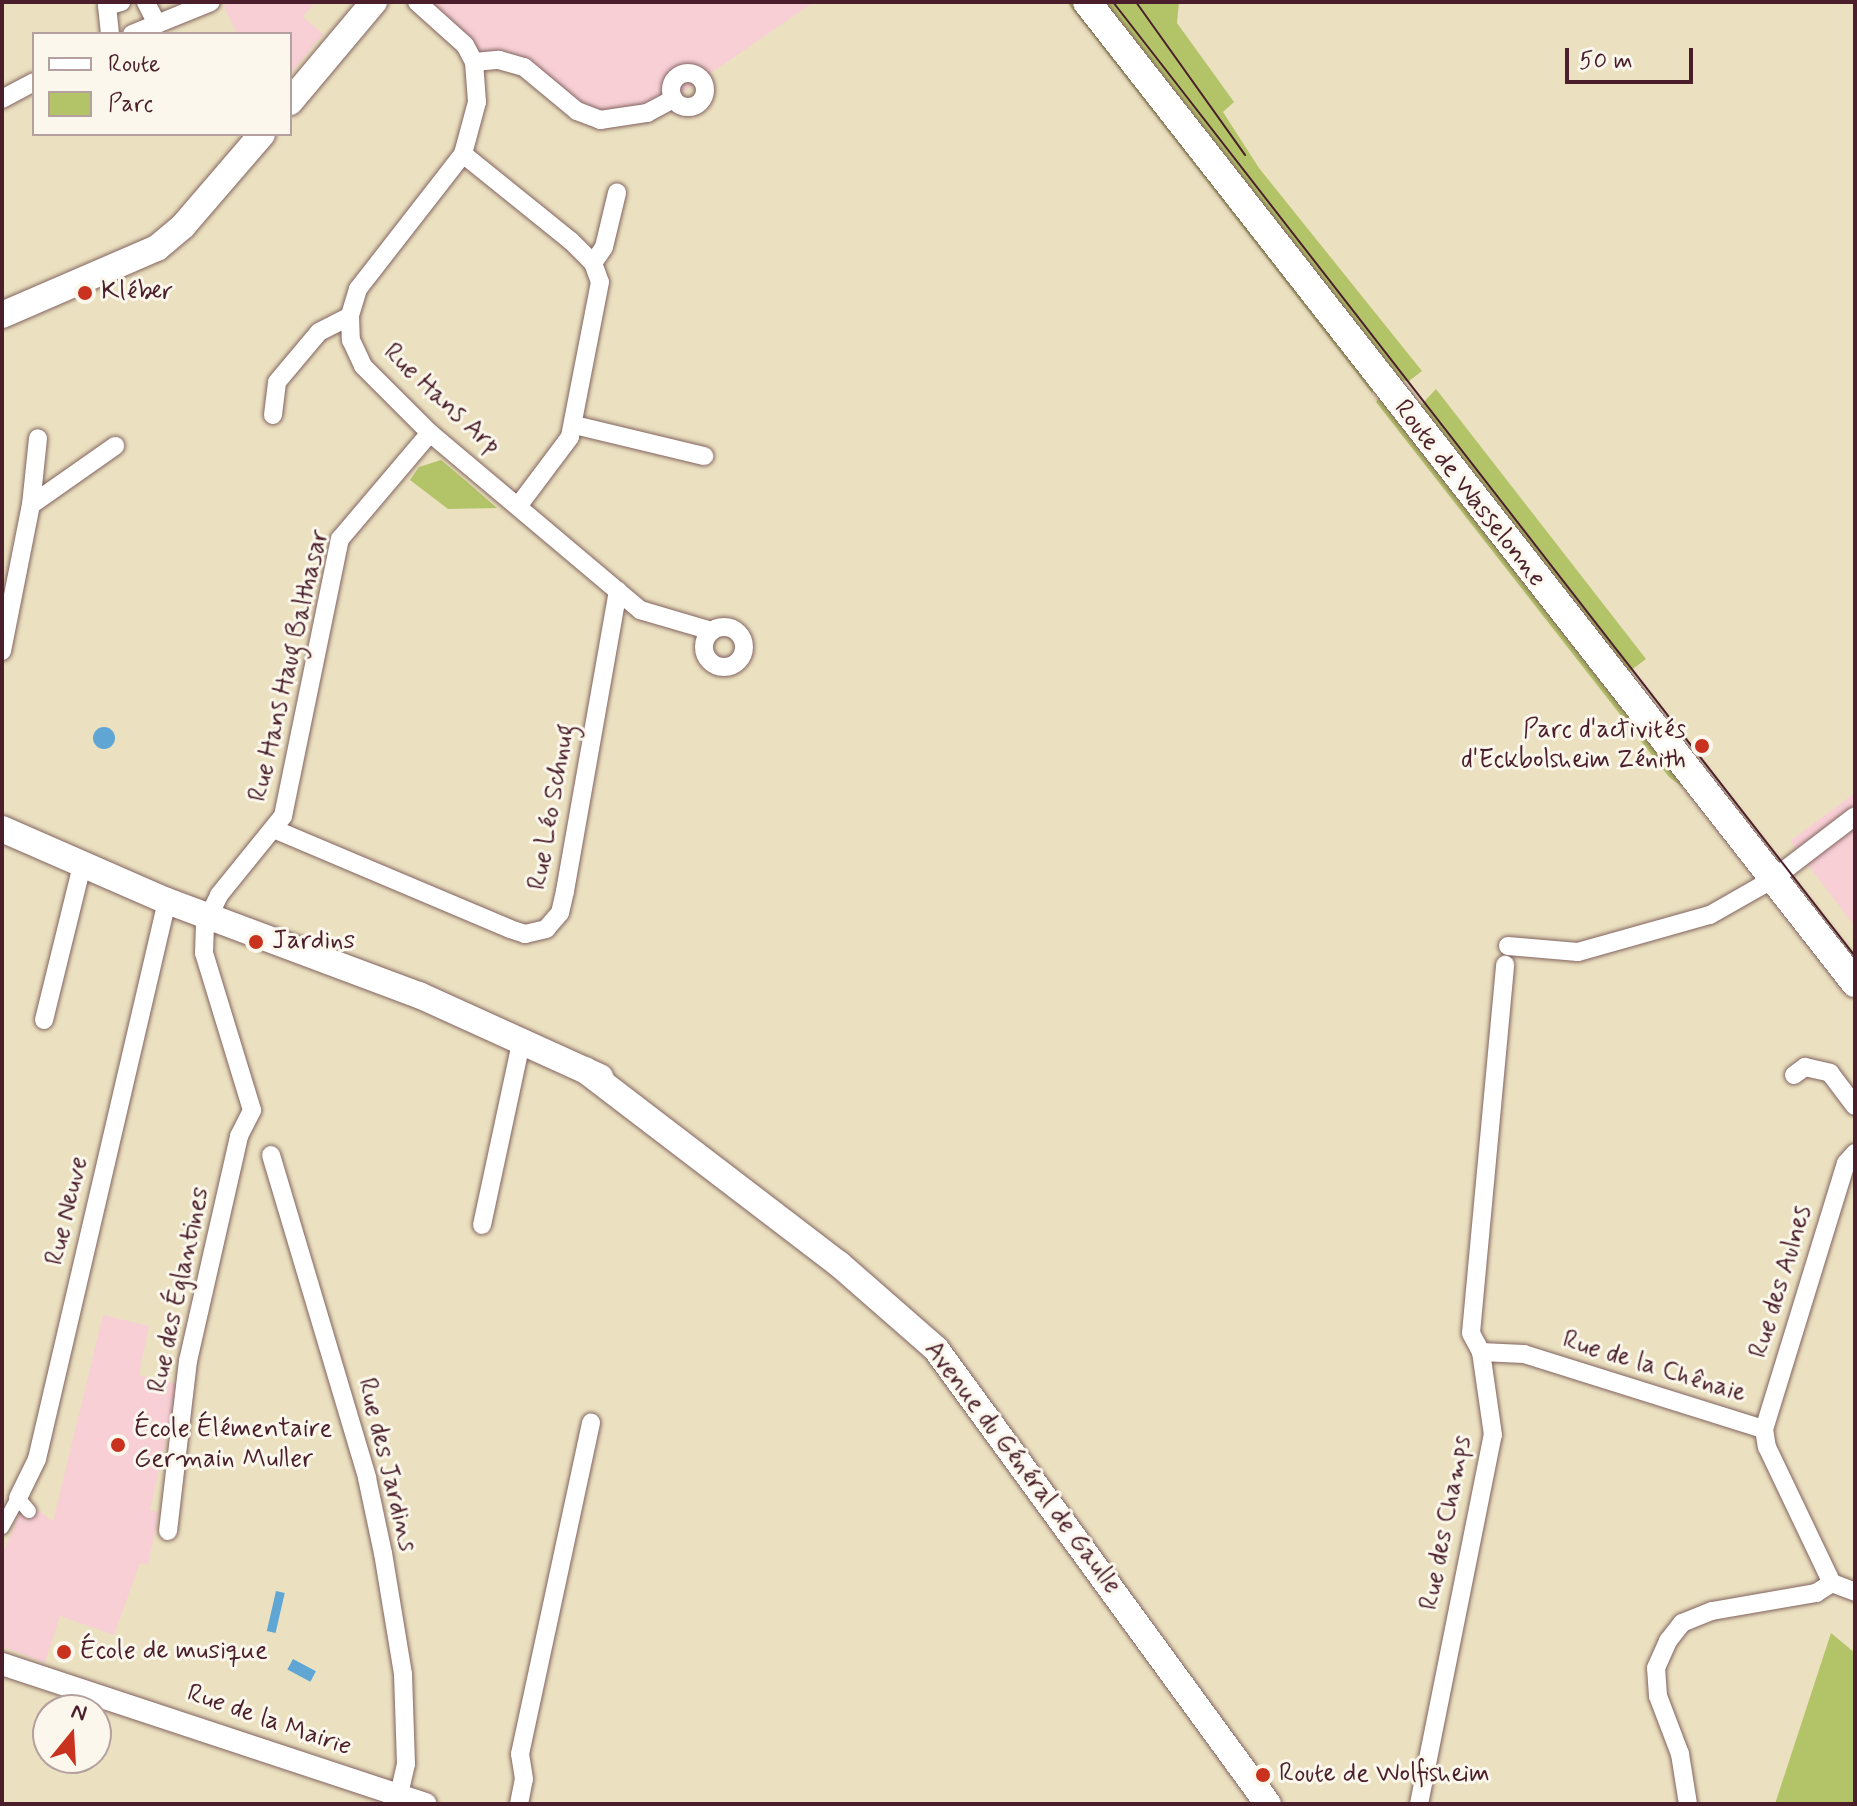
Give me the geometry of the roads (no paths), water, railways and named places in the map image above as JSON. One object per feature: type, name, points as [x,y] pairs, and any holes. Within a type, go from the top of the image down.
[{"type":"main road","points":[[292,100],[374,2]]},
{"type":"main road","name":"Route de Wasselonne","points":[[1087,2],[1855,983]]},
{"type":"main road","points":[[2,315],[157,248],[183,226],[260,136]]},
{"type":"main road","name":"Avenue du Général de Gaulle","points":[[2,829],[83,861],[167,901],[522,1038],[585,1070],[689,1148],[894,1309],[936,1349],[1268,1804]]},
{"type":"street","points":[[110,32],[107,6],[121,2]]},
{"type":"street","points":[[146,2],[157,24]]},
{"type":"street","points":[[137,32],[211,2]]},
{"type":"street","points":[[273,415],[277,382],[319,332],[350,316],[358,289],[463,154],[477,102],[474,62],[465,45],[417,2]]},
{"type":"street","points":[[474,62],[499,60],[524,67],[577,111],[600,120],[647,113],[673,99]]},
{"type":"street","points":[[2,99],[32,83]]},
{"type":"street","points":[[463,154],[593,263],[600,282],[575,425],[550,467],[519,505]]},
{"type":"street","points":[[593,263],[604,247],[617,193]]},
{"type":"street","name":"Rue Hans Arp","points":[[350,316],[351,340],[363,366],[430,433],[640,610],[712,631]]},
{"type":"street","points":[[575,425],[670,444],[704,456]]},
{"type":"street","name":"Rue Hans Haug Balthasar","points":[[208,915],[276,830],[297,762],[340,539],[430,433]]},
{"type":"street","points":[[2,651],[31,505],[38,438]]},
{"type":"street","points":[[31,505],[115,446]]},
{"type":"street","name":"Rue Léo Schnug","points":[[276,830],[510,929],[525,934],[546,929],[560,913],[565,891],[618,591]]},
{"type":"street","points":[[1508,946],[1578,952],[1710,915],[1773,879],[1855,816]]},
{"type":"street","points":[[44,1020],[83,861]]},
{"type":"street","name":"Rue Neuve","points":[[2,1527],[24,1505],[37,1459],[167,901]]},
{"type":"street","name":"Rue des Églantines","points":[[168,1531],[188,1361],[239,1136],[252,1110],[204,953],[208,915]]},
{"type":"street","name":"Rue des Champs","points":[[1419,1804],[1493,1435],[1481,1352],[1471,1333],[1505,965]]},
{"type":"street","points":[[482,1225],[522,1038]]},
{"type":"street","points":[[1794,1075],[1805,1067],[1830,1073],[1855,1106]]},
{"type":"street","name":"Rue des Aulnes","points":[[1764,1429],[1846,1163],[1855,1153]]},
{"type":"street","name":"Rue des Jardins","points":[[271,1155],[367,1478],[383,1553],[403,1674],[406,1764],[392,1797]]},
{"type":"street","name":"Rue de la Chênaie","points":[[1481,1352],[1524,1354],[1764,1429],[1767,1447],[1832,1583]]},
{"type":"street","points":[[519,1804],[524,1779],[520,1754],[591,1423]]},
{"type":"street","points":[[1688,1804],[1680,1754],[1658,1696],[1656,1668],[1668,1641],[1682,1623],[1712,1611],[1816,1593],[1832,1583],[1855,1592]]},
{"type":"street","name":"Rue de la Mairie","points":[[2,1664],[392,1797],[425,1804]]},
{"type":"water","points":[[104,727],[112,730],[115,738],[112,746],[104,749],[96,746],[93,738],[96,730]]},
{"type":"water","points":[[276,1591],[285,1593],[276,1633],[267,1631]]},
{"type":"water","points":[[293,1659],[316,1671],[310,1682],[287,1670]]},
{"type":"tram line","points":[[1113,2],[1855,956]]},
{"type":"tram line","points":[[1136,2],[1245,155]]},
{"type":"place","name":"Kléber","points":[[85,293]]},
{"type":"place","name":"Parc d'activités d'Eckbolsheim Zénith","points":[[1702,746]]},
{"type":"place","name":"Jardins","points":[[256,942]]},
{"type":"place","name":"École Élémentaire Germain Muller","points":[[118,1445]]},
{"type":"place","name":"École de musique","points":[[64,1652]]},
{"type":"place","name":"Route de Wolfisheim","points":[[1263,1775]]}]
